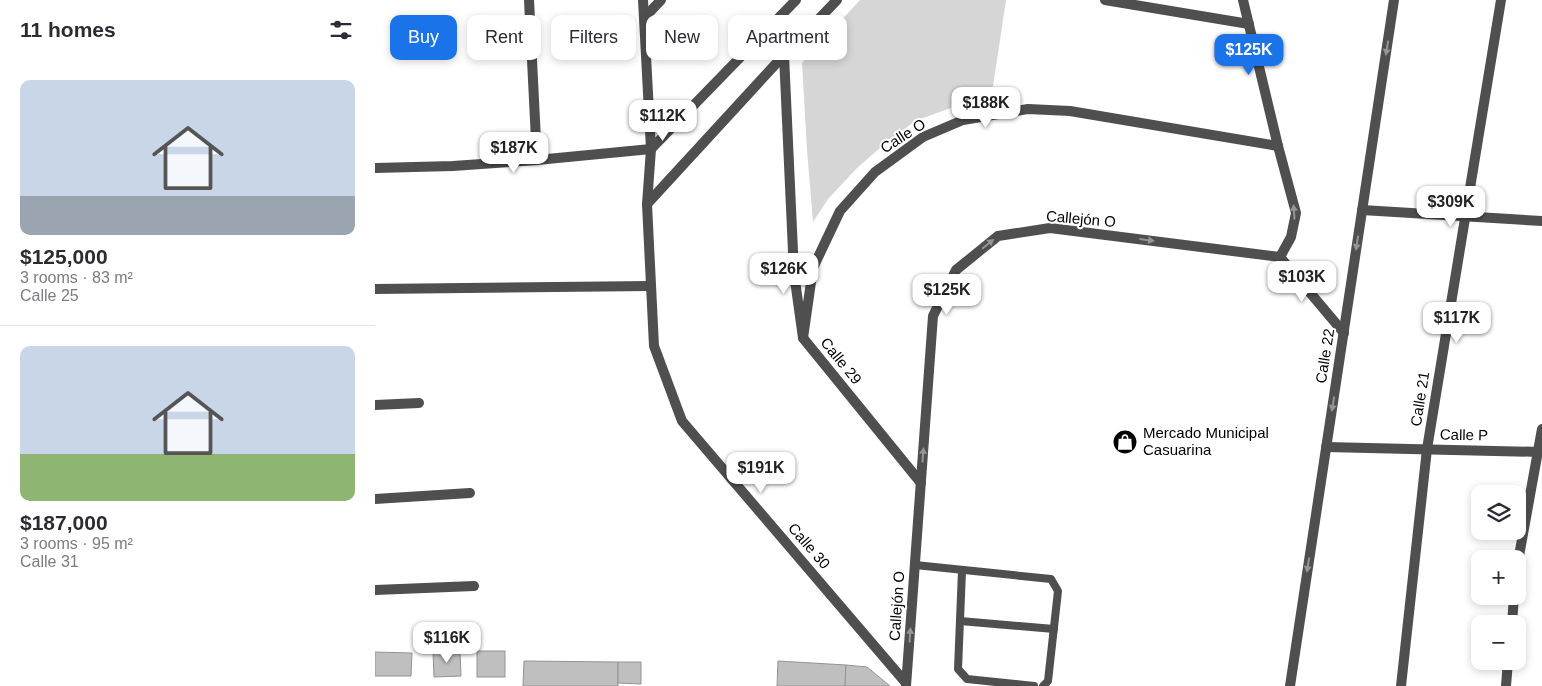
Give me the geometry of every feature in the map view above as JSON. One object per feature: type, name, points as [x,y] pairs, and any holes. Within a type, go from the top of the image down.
[{"type":"street","points":[[529,0],[537,160]]},
{"type":"street","name":"Calle 30","points":[[643,0],[651,149],[647,204],[654,346],[682,421],[906,685]]},
{"type":"street","points":[[645,17],[661,0]]},
{"type":"street","points":[[375,168],[453,166],[651,149],[796,0]]},
{"type":"street","points":[[823,15],[837,0]]},
{"type":"street","points":[[1105,0],[1249,24]]},
{"type":"street","points":[[1243,0],[1296,213],[1291,237],[1280,257],[1344,333]]},
{"type":"street","name":"Calle 22","points":[[1290,686],[1395,0]]},
{"type":"street","name":"Calle 21","points":[[1401,686],[1427,449],[1501,0]]},
{"type":"street","points":[[647,204],[779,60]]},
{"type":"street","name":"Calle 29","points":[[784,60],[794,274],[803,338],[921,483]]},
{"type":"street","name":"Calle O","points":[[803,338],[813,268],[840,211],[875,172],[923,137],[963,120],[1028,108],[1071,111],[1278,146]]},
{"type":"street","points":[[1363,210],[1542,221]]},
{"type":"street","name":"Callejón O","points":[[906,685],[933,316],[956,270],[998,236],[1050,228],[1280,257]]},
{"type":"street","points":[[375,290],[650,286]]},
{"type":"street","points":[[375,405],[419,403]]},
{"type":"street","points":[[1520,550],[1540,452],[1542,428]]},
{"type":"street","name":"Calle P","points":[[1326,447],[1540,452]]},
{"type":"street","points":[[375,499],[470,492]]},
{"type":"street","points":[[375,590],[474,586]]},
{"type":"street","points":[[1506,686],[1507,670]]},
{"type":"lane","points":[[915,565],[1051,579],[1058,591],[1048,681],[1043,686]]},
{"type":"lane","points":[[962,571],[958,669],[967,679],[1035,686]]},
{"type":"lane","points":[[960,621],[1054,629]]},
{"type":"shaded area","points":[[860,0],[1006,0],[992,93],[915,121],[857,168],[828,199],[813,222],[802,63],[805,60],[847,60],[846,15]]},
{"type":"building","points":[[460,651],[461,676],[434,677],[433,652]]},
{"type":"building","points":[[477,651],[505,651],[505,677],[477,677]]},
{"type":"building","points":[[375,652],[412,653],[411,676],[375,676]]},
{"type":"building","points":[[524,661],[618,662],[618,686],[523,686]]},
{"type":"building","points":[[778,661],[846,665],[845,686],[777,686]]},
{"type":"building","points":[[618,662],[641,662],[641,684],[618,683]]},
{"type":"building","points":[[846,665],[867,667],[890,686],[845,686]]},
{"type":"place","name":"Mercado Municipal Casuarina","points":[[1125,442]]}]
